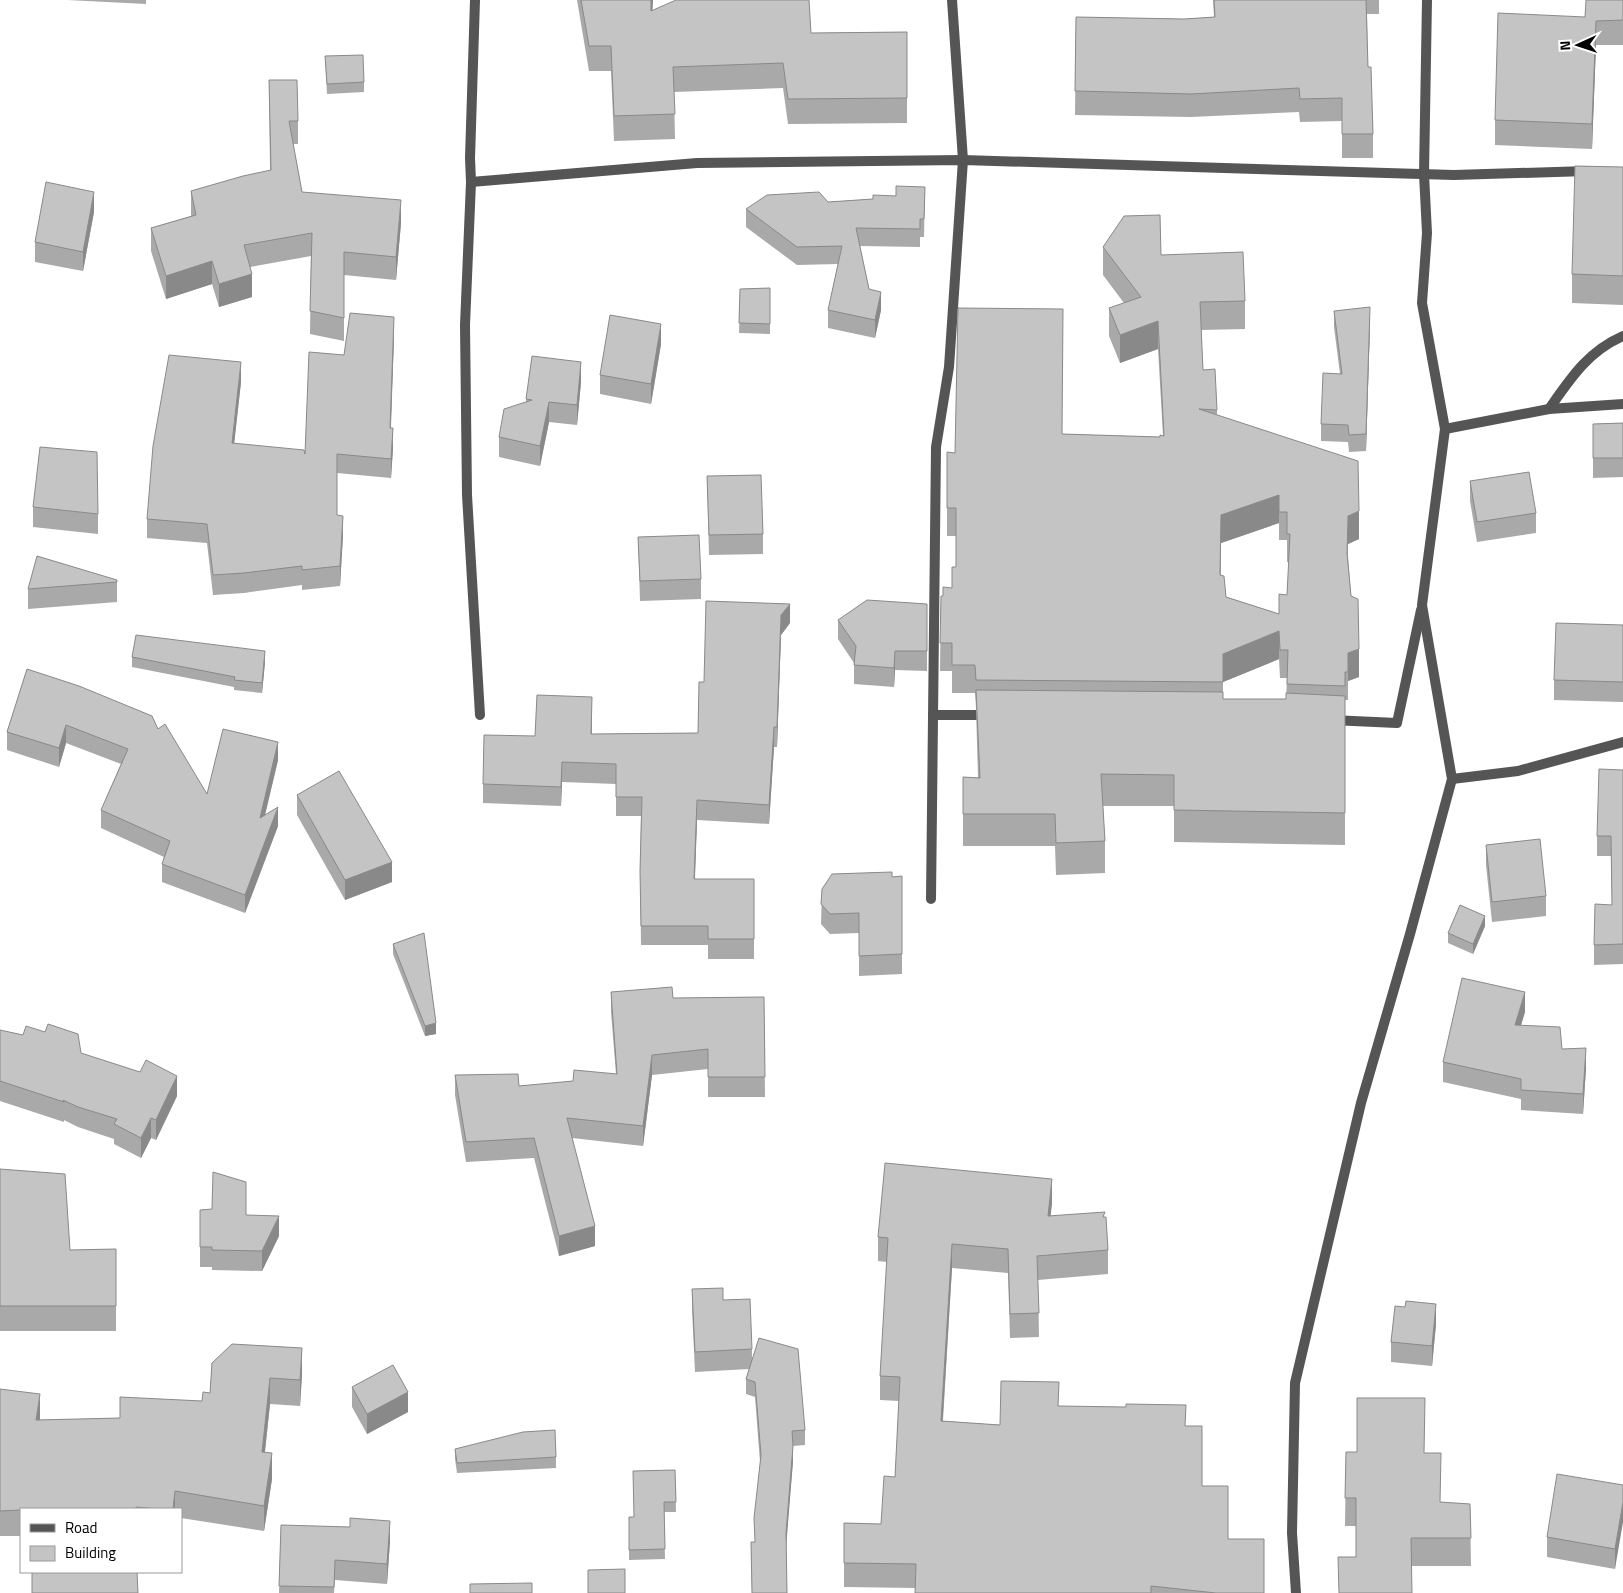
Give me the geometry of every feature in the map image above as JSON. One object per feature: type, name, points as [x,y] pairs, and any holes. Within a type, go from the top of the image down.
[{"type":"street","points":[[475,0],[470,158],[471,182],[465,325],[467,495],[480,715]]},
{"type":"street","points":[[931,899],[936,447],[948,367],[963,160],[952,0]]},
{"type":"street","points":[[1318,720],[1397,723],[1422,605],[1445,429],[1422,303],[1428,233],[1424,174],[1427,0]]},
{"type":"street","points":[[471,182],[697,163],[963,160],[1454,175],[1593,170]]},
{"type":"street","points":[[1549,409],[1577,369],[1608,342],[1623,336]]},
{"type":"street","points":[[1445,429],[1549,409],[1623,404]]},
{"type":"street","points":[[1296,1593],[1292,1533],[1295,1382],[1361,1103],[1452,779],[1422,605]]},
{"type":"street","points":[[933,715],[1001,715]]},
{"type":"street","points":[[1452,779],[1518,771],[1623,742]]},
{"type":"building","points":[[581,0],[651,0],[651,11],[676,0],[809,0],[811,33],[907,32],[907,98],[788,99],[783,63],[673,67],[675,114],[614,116],[611,46],[589,46]]},
{"type":"building","points":[[1214,0],[1366,0],[1373,134],[1342,134],[1342,98],[1300,99],[1299,88],[1191,94],[1075,91],[1076,17],[1184,19],[1215,17]]},
{"type":"building","points":[[1586,0],[1623,0],[1623,20],[1596,21],[1592,124],[1495,120],[1498,13],[1585,17]]},
{"type":"building","points":[[363,55],[364,82],[327,84],[325,56]]},
{"type":"building","points":[[269,80],[297,80],[298,121],[289,121],[302,192],[401,200],[396,257],[344,252],[344,318],[310,311],[312,233],[244,245],[252,274],[219,284],[212,261],[166,276],[151,228],[196,215],[191,191],[271,170]]},
{"type":"building","points":[[1575,166],[1623,167],[1623,276],[1572,274]]},
{"type":"building","points":[[46,182],[94,192],[83,252],[35,242]]},
{"type":"building","points":[[896,186],[925,187],[924,219],[920,219],[920,229],[856,228],[869,289],[881,292],[875,320],[828,310],[842,246],[797,247],[746,209],[767,195],[819,192],[828,202],[873,199],[873,195],[896,196]]},
{"type":"building","points":[[1160,215],[1161,255],[1243,252],[1245,301],[1200,302],[1203,370],[1215,369],[1217,410],[1199,409],[1358,461],[1359,511],[1348,516],[1347,553],[1351,596],[1358,599],[1359,649],[1348,653],[1348,672],[1345,672],[1345,686],[1287,684],[1288,650],[1280,650],[1279,631],[1223,654],[1223,682],[976,680],[975,665],[952,665],[952,643],[940,643],[941,596],[943,596],[943,587],[952,588],[952,567],[956,567],[956,508],[947,508],[947,452],[955,453],[958,308],[1063,309],[1062,434],[1164,436],[1158,321],[1120,335],[1109,308],[1141,297],[1103,247],[1124,216]],"holes":[[[1279,495],[1279,512],[1287,512],[1287,534],[1290,534],[1287,595],[1279,594],[1279,614],[1226,597],[1224,576],[1220,575],[1221,515]]]},
{"type":"building","points":[[770,288],[770,324],[739,323],[740,289]]},
{"type":"building","points":[[1370,307],[1366,434],[1349,435],[1348,425],[1321,424],[1323,373],[1342,374],[1334,311]]},
{"type":"building","points":[[350,313],[394,317],[390,428],[393,428],[391,459],[337,454],[337,515],[343,516],[340,566],[302,570],[302,566],[213,575],[207,524],[147,519],[153,446],[169,355],[241,362],[232,443],[304,450],[305,454],[309,352],[344,355]]},
{"type":"building","points":[[610,315],[661,324],[651,384],[600,375]]},
{"type":"building","points":[[532,356],[581,362],[577,405],[549,402],[540,446],[499,437],[504,409],[532,400],[526,399]]},
{"type":"building","points":[[1623,423],[1623,458],[1593,458],[1593,424]]},
{"type":"building","points":[[40,447],[97,452],[98,514],[33,507]]},
{"type":"building","points":[[1529,472],[1536,513],[1477,522],[1470,481]]},
{"type":"building","points":[[761,475],[763,534],[709,535],[707,476]]},
{"type":"building","points":[[699,535],[701,579],[640,581],[638,537]]},
{"type":"building","points":[[37,556],[117,580],[117,582],[28,589]]},
{"type":"building","points":[[867,600],[927,604],[927,651],[895,651],[894,668],[854,665],[856,646],[838,620]]},
{"type":"building","points":[[706,601],[790,604],[781,615],[777,727],[774,727],[769,805],[697,800],[694,879],[754,879],[754,939],[708,939],[708,926],[641,926],[642,797],[616,797],[616,764],[562,762],[561,787],[483,784],[484,735],[535,736],[537,695],[592,697],[591,734],[698,733],[699,682],[704,682]]},
{"type":"building","points":[[1556,623],[1623,625],[1623,682],[1554,680]]},
{"type":"building","points":[[136,635],[265,651],[262,683],[234,680],[235,677],[132,657]]},
{"type":"building","points":[[27,669],[79,686],[152,716],[158,729],[165,724],[207,794],[223,729],[278,742],[260,818],[278,807],[245,895],[162,864],[170,841],[101,810],[128,749],[66,725],[59,748],[7,732]]},
{"type":"building","points":[[976,690],[1223,692],[1223,699],[1286,699],[1286,693],[1345,696],[1345,813],[1174,810],[1174,775],[1101,774],[1105,841],[1056,843],[1055,814],[963,814],[963,777],[980,778]]},
{"type":"building","points":[[1599,769],[1623,770],[1623,944],[1594,945],[1595,904],[1612,905],[1611,836],[1597,836]]},
{"type":"building","points":[[339,771],[392,862],[345,880],[297,795]]},
{"type":"building","points":[[1540,839],[1546,896],[1492,902],[1486,845]]},
{"type":"building","points":[[892,872],[892,877],[902,876],[902,954],[859,956],[859,913],[830,914],[821,904],[822,889],[832,874]]},
{"type":"building","points":[[1460,905],[1485,916],[1473,944],[1448,933]]},
{"type":"building","points":[[424,933],[436,1023],[425,1026],[393,944]]},
{"type":"building","points":[[1462,978],[1525,992],[1515,1025],[1560,1027],[1562,1049],[1586,1048],[1583,1094],[1521,1090],[1521,1079],[1443,1062]]},
{"type":"building","points":[[672,987],[673,998],[764,997],[765,1077],[708,1077],[708,1049],[652,1055],[643,1126],[567,1118],[595,1226],[559,1236],[534,1138],[466,1142],[455,1075],[518,1074],[519,1086],[573,1081],[574,1070],[617,1074],[611,992]]},
{"type":"building","points":[[48,1024],[78,1034],[81,1053],[140,1072],[146,1060],[177,1076],[156,1120],[151,1118],[141,1138],[114,1124],[117,1119],[0,1081],[0,1030],[23,1035],[26,1026],[45,1032]]},
{"type":"building","points":[[885,1163],[1052,1179],[1048,1216],[1105,1212],[1103,1217],[1106,1217],[1108,1250],[1037,1256],[1039,1313],[1010,1314],[1008,1249],[952,1244],[941,1421],[1000,1425],[1001,1381],[1059,1382],[1058,1406],[1126,1407],[1126,1404],[1186,1405],[1185,1426],[1202,1426],[1202,1486],[1228,1486],[1228,1539],[1264,1539],[1264,1593],[1216,1593],[1151,1586],[1151,1593],[915,1593],[916,1564],[844,1563],[844,1523],[881,1524],[884,1476],[895,1477],[900,1377],[880,1376],[888,1238],[878,1237]]},
{"type":"building","points":[[0,1169],[65,1174],[70,1250],[116,1249],[116,1306],[0,1306]]},
{"type":"building","points":[[213,1172],[246,1182],[246,1215],[279,1216],[262,1251],[212,1250],[212,1247],[200,1247],[200,1210],[212,1209]]},
{"type":"building","points":[[723,1288],[723,1300],[750,1299],[752,1349],[695,1352],[692,1289]]},
{"type":"building","points":[[1406,1301],[1436,1304],[1432,1346],[1391,1342],[1395,1306],[1405,1307]]},
{"type":"building","points":[[759,1338],[798,1349],[805,1430],[792,1431],[793,1446],[786,1533],[787,1593],[752,1593],[751,1542],[755,1542],[754,1518],[761,1455],[755,1382],[746,1379]]},
{"type":"building","points":[[232,1344],[302,1348],[300,1380],[270,1378],[262,1452],[272,1453],[264,1506],[175,1491],[173,1508],[20,1508],[20,1510],[0,1511],[0,1389],[40,1394],[36,1420],[120,1418],[120,1397],[202,1401],[203,1392],[210,1393],[212,1363]]},
{"type":"building","points":[[393,1365],[408,1392],[367,1414],[352,1387]]},
{"type":"building","points":[[1357,1398],[1425,1398],[1424,1453],[1441,1453],[1440,1502],[1470,1504],[1471,1538],[1411,1538],[1412,1593],[1339,1593],[1338,1557],[1356,1557],[1356,1498],[1345,1498],[1346,1452],[1357,1452]]},
{"type":"building","points":[[555,1430],[556,1457],[457,1463],[455,1449],[523,1432]]},
{"type":"building","points":[[675,1470],[676,1502],[664,1502],[665,1549],[629,1550],[629,1517],[634,1517],[633,1471]]},
{"type":"building","points":[[1557,1474],[1623,1485],[1623,1502],[1615,1549],[1547,1537]]},
{"type":"building","points":[[350,1518],[390,1521],[387,1564],[335,1560],[334,1587],[279,1586],[281,1525],[350,1527]]},
{"type":"building","points":[[625,1569],[625,1593],[588,1593],[588,1570]]},
{"type":"building","points":[[32,1573],[137,1573],[138,1593],[32,1593]]},
{"type":"building","points":[[532,1583],[532,1593],[470,1593],[470,1584]]}]
